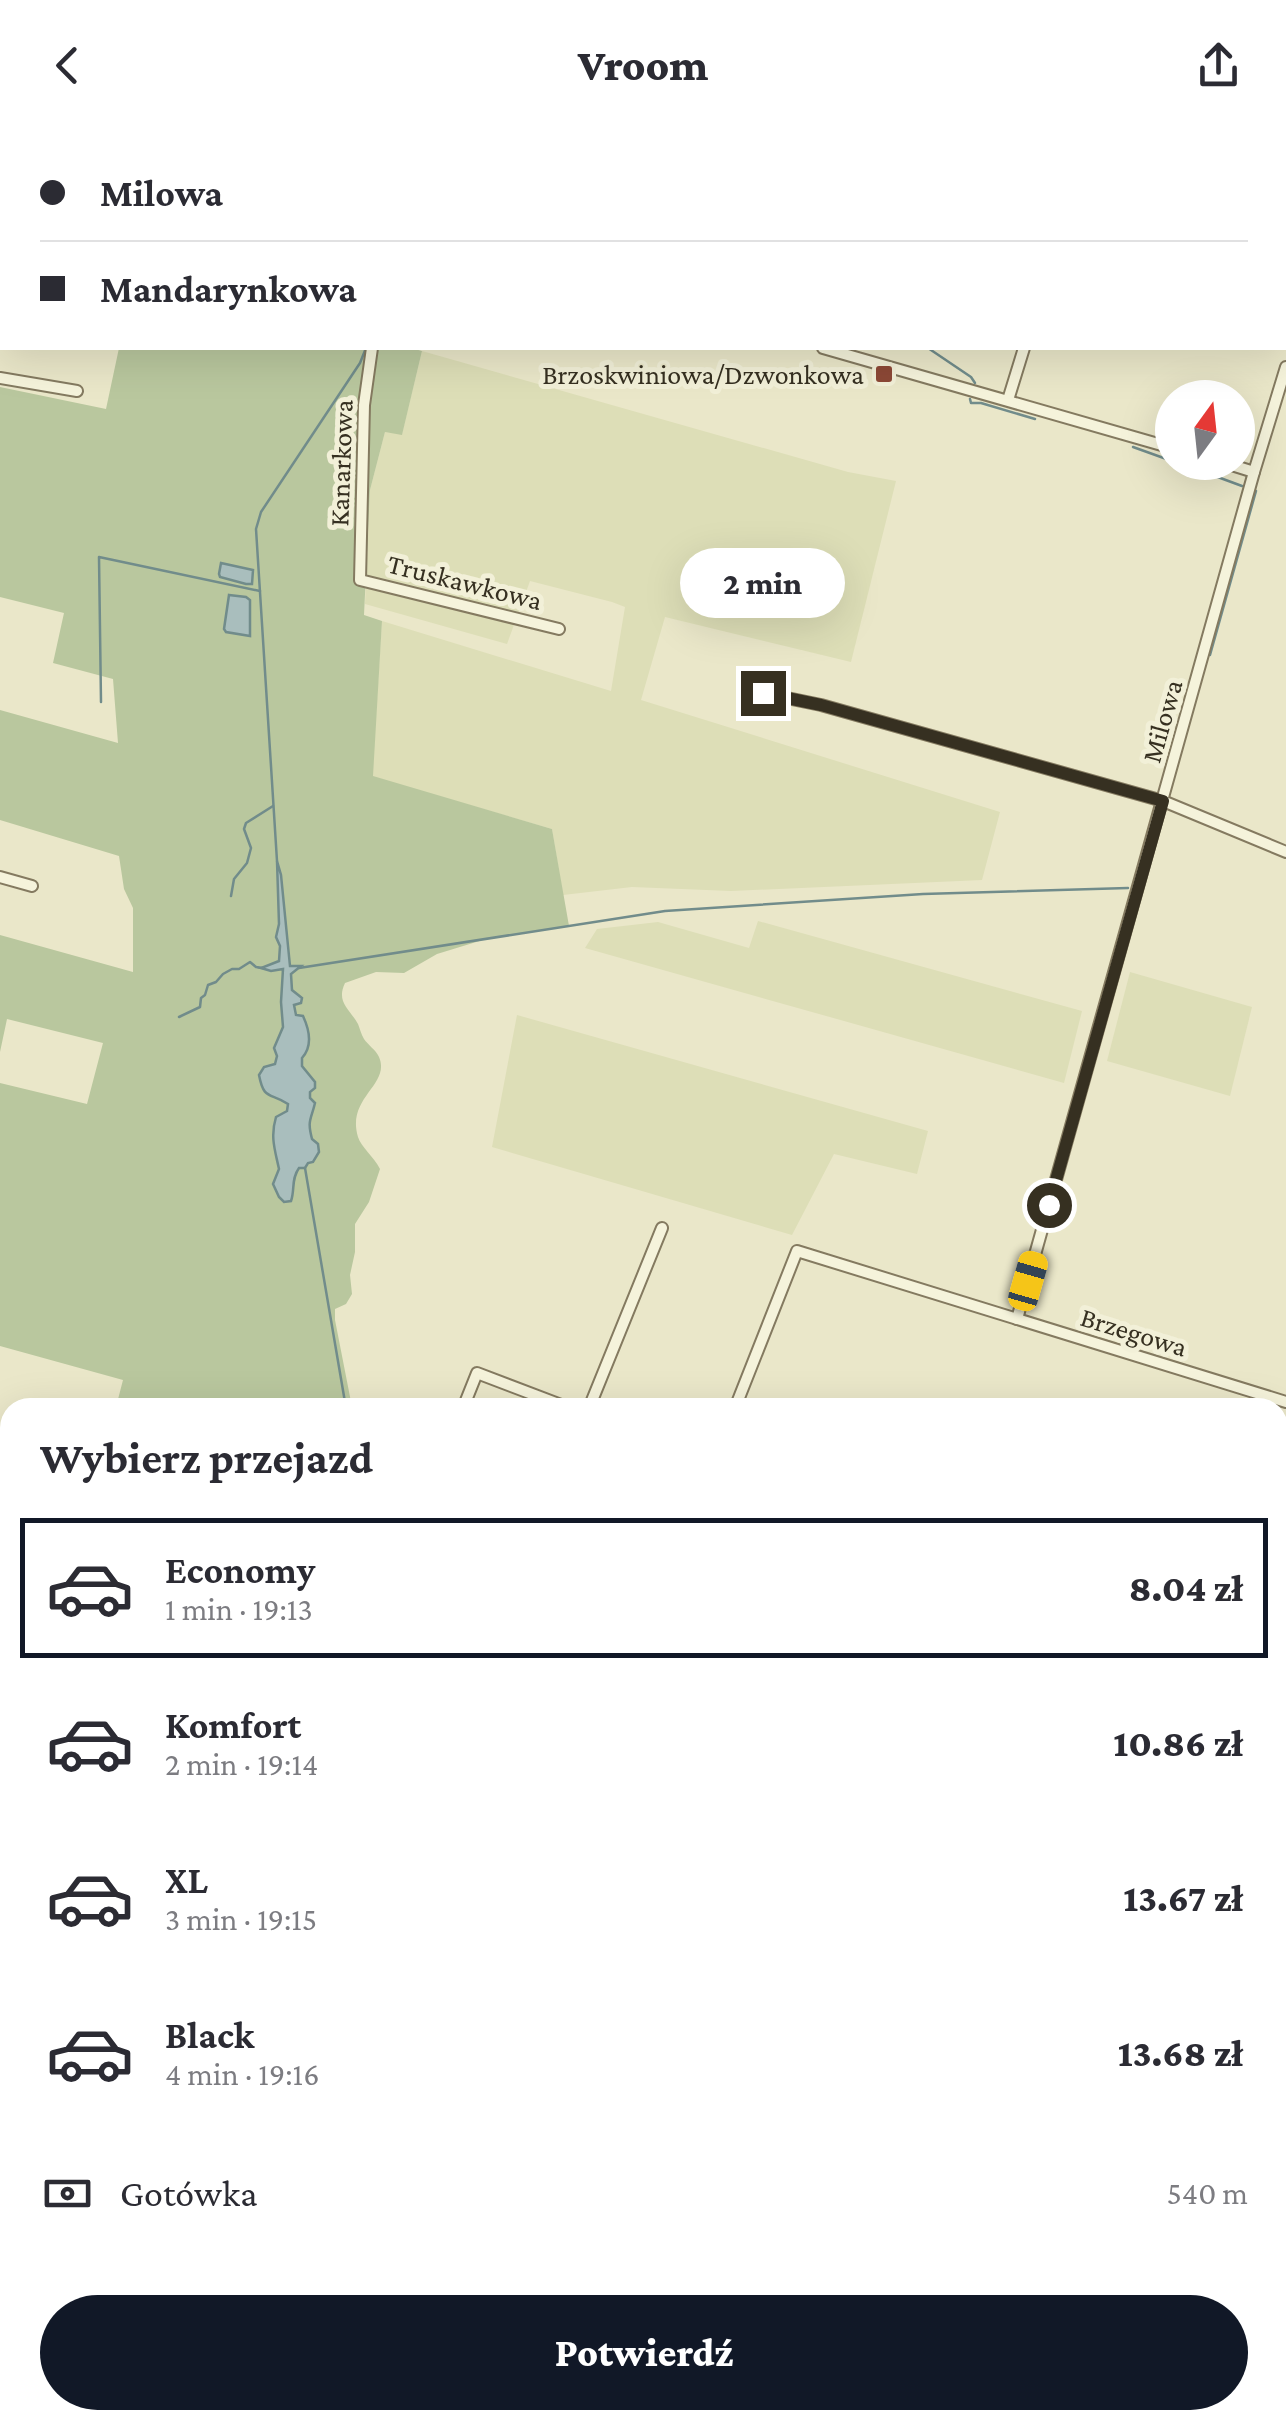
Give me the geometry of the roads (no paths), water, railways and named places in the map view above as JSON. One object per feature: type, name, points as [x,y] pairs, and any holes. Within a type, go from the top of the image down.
[{"type":"street","name":"Kanarkowa","points":[[360,580],[364,405],[372,350]]},
{"type":"street","points":[[830,350],[1155,443]]},
{"type":"street","points":[[1008,400],[1023,350]]},
{"type":"street","name":"Milowa","points":[[1255,469],[1286,367]]},
{"type":"street","points":[[0,378],[77,391]]},
{"type":"street","name":"Milowa","points":[[1017,1319],[1252,480]]},
{"type":"street","name":"Truskawkowa","points":[[360,580],[559,628]]},
{"type":"street","points":[[763,693],[821,705],[1163,801],[1286,852]]},
{"type":"street","points":[[0,877],[32,886]]},
{"type":"street","points":[[593,1398],[662,1228]]},
{"type":"street","name":"Brzegowa","points":[[739,1398],[797,1251],[1273,1398]]},
{"type":"street","points":[[467,1398],[477,1373],[543,1398]]},
{"type":"waterway","points":[[277,861],[256,529],[261,512],[365,350]]},
{"type":"waterway","points":[[931,350],[975,383]]},
{"type":"waterway","points":[[970,399],[971,403],[1035,419]]},
{"type":"waterway","points":[[1133,447],[1155,455]]},
{"type":"waterway","points":[[1226,480],[1242,486]]},
{"type":"waterway","points":[[1210,655],[1256,491]]},
{"type":"waterway","points":[[101,702],[99,557],[260,591]]},
{"type":"waterway","points":[[231,896],[234,879],[247,863],[251,848],[244,829],[246,823],[273,806]]},
{"type":"waterway","points":[[299,968],[665,911],[923,894],[1128,888]]},
{"type":"waterway","points":[[179,1017],[200,1007],[208,985],[223,974],[250,962],[263,968]]},
{"type":"waterway","points":[[305,1168],[344,1398]]},
{"type":"place","name":"Brzoskwiniowa/Dzwonkowa","points":[[884,374]]}]
